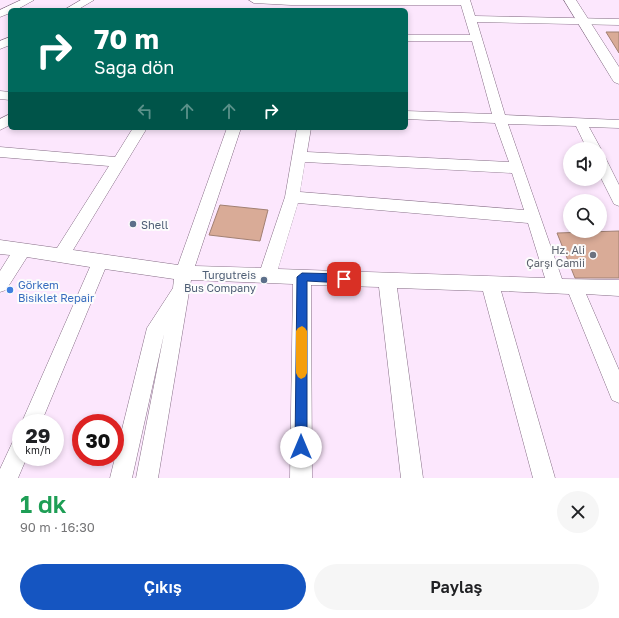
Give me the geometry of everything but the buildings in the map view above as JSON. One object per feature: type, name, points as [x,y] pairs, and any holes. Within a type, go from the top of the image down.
[{"type":"main road","points":[[570,0],[619,79]]},
{"type":"street","points":[[12,8],[28,0]]},
{"type":"street","points":[[73,8],[89,0]]},
{"type":"street","points":[[254,0],[290,4],[466,1],[500,119],[518,168],[556,286]]},
{"type":"street","points":[[472,19],[582,20],[619,22]]},
{"type":"street","points":[[408,38],[477,38]]},
{"type":"street","points":[[408,115],[619,124]]},
{"type":"street","points":[[0,126],[8,120]]},
{"type":"street","points":[[580,122],[590,142]]},
{"type":"street","points":[[61,256],[139,130]]},
{"type":"street","points":[[147,478],[183,280],[233,130]]},
{"type":"street","points":[[266,276],[292,197],[304,130]]},
{"type":"street","points":[[0,152],[119,162]]},
{"type":"street","points":[[299,158],[518,168]]},
{"type":"street","points":[[607,175],[619,200]]},
{"type":"street","points":[[292,197],[534,217]]},
{"type":"street","points":[[0,247],[100,262],[183,280],[266,276],[619,288]]},
{"type":"street","points":[[0,285],[22,251]]},
{"type":"street","points":[[35,414],[100,262]]},
{"type":"street","points":[[301,478],[302,277]]},
{"type":"street","points":[[121,478],[156,328],[183,280]]},
{"type":"street","points":[[387,280],[412,478]]},
{"type":"street","points":[[490,284],[544,478]]},
{"type":"street","points":[[574,286],[619,392]]},
{"type":"street","points":[[7,478],[12,466]]},
{"type":"slow traffic","points":[[301,373],[302,331]]},
{"type":"place","name":"Shell","points":[[133,224]]},
{"type":"place","name":"Hz. Ali Çarşı Camii","points":[[593,255]]},
{"type":"place","name":"Turgutreis Bus Company","points":[[264,280]]},
{"type":"place","name":"Görkem Bisiklet Repair","points":[[10,290]]},
{"type":"route","points":[[301,447],[302,277],[344,279]]}]
